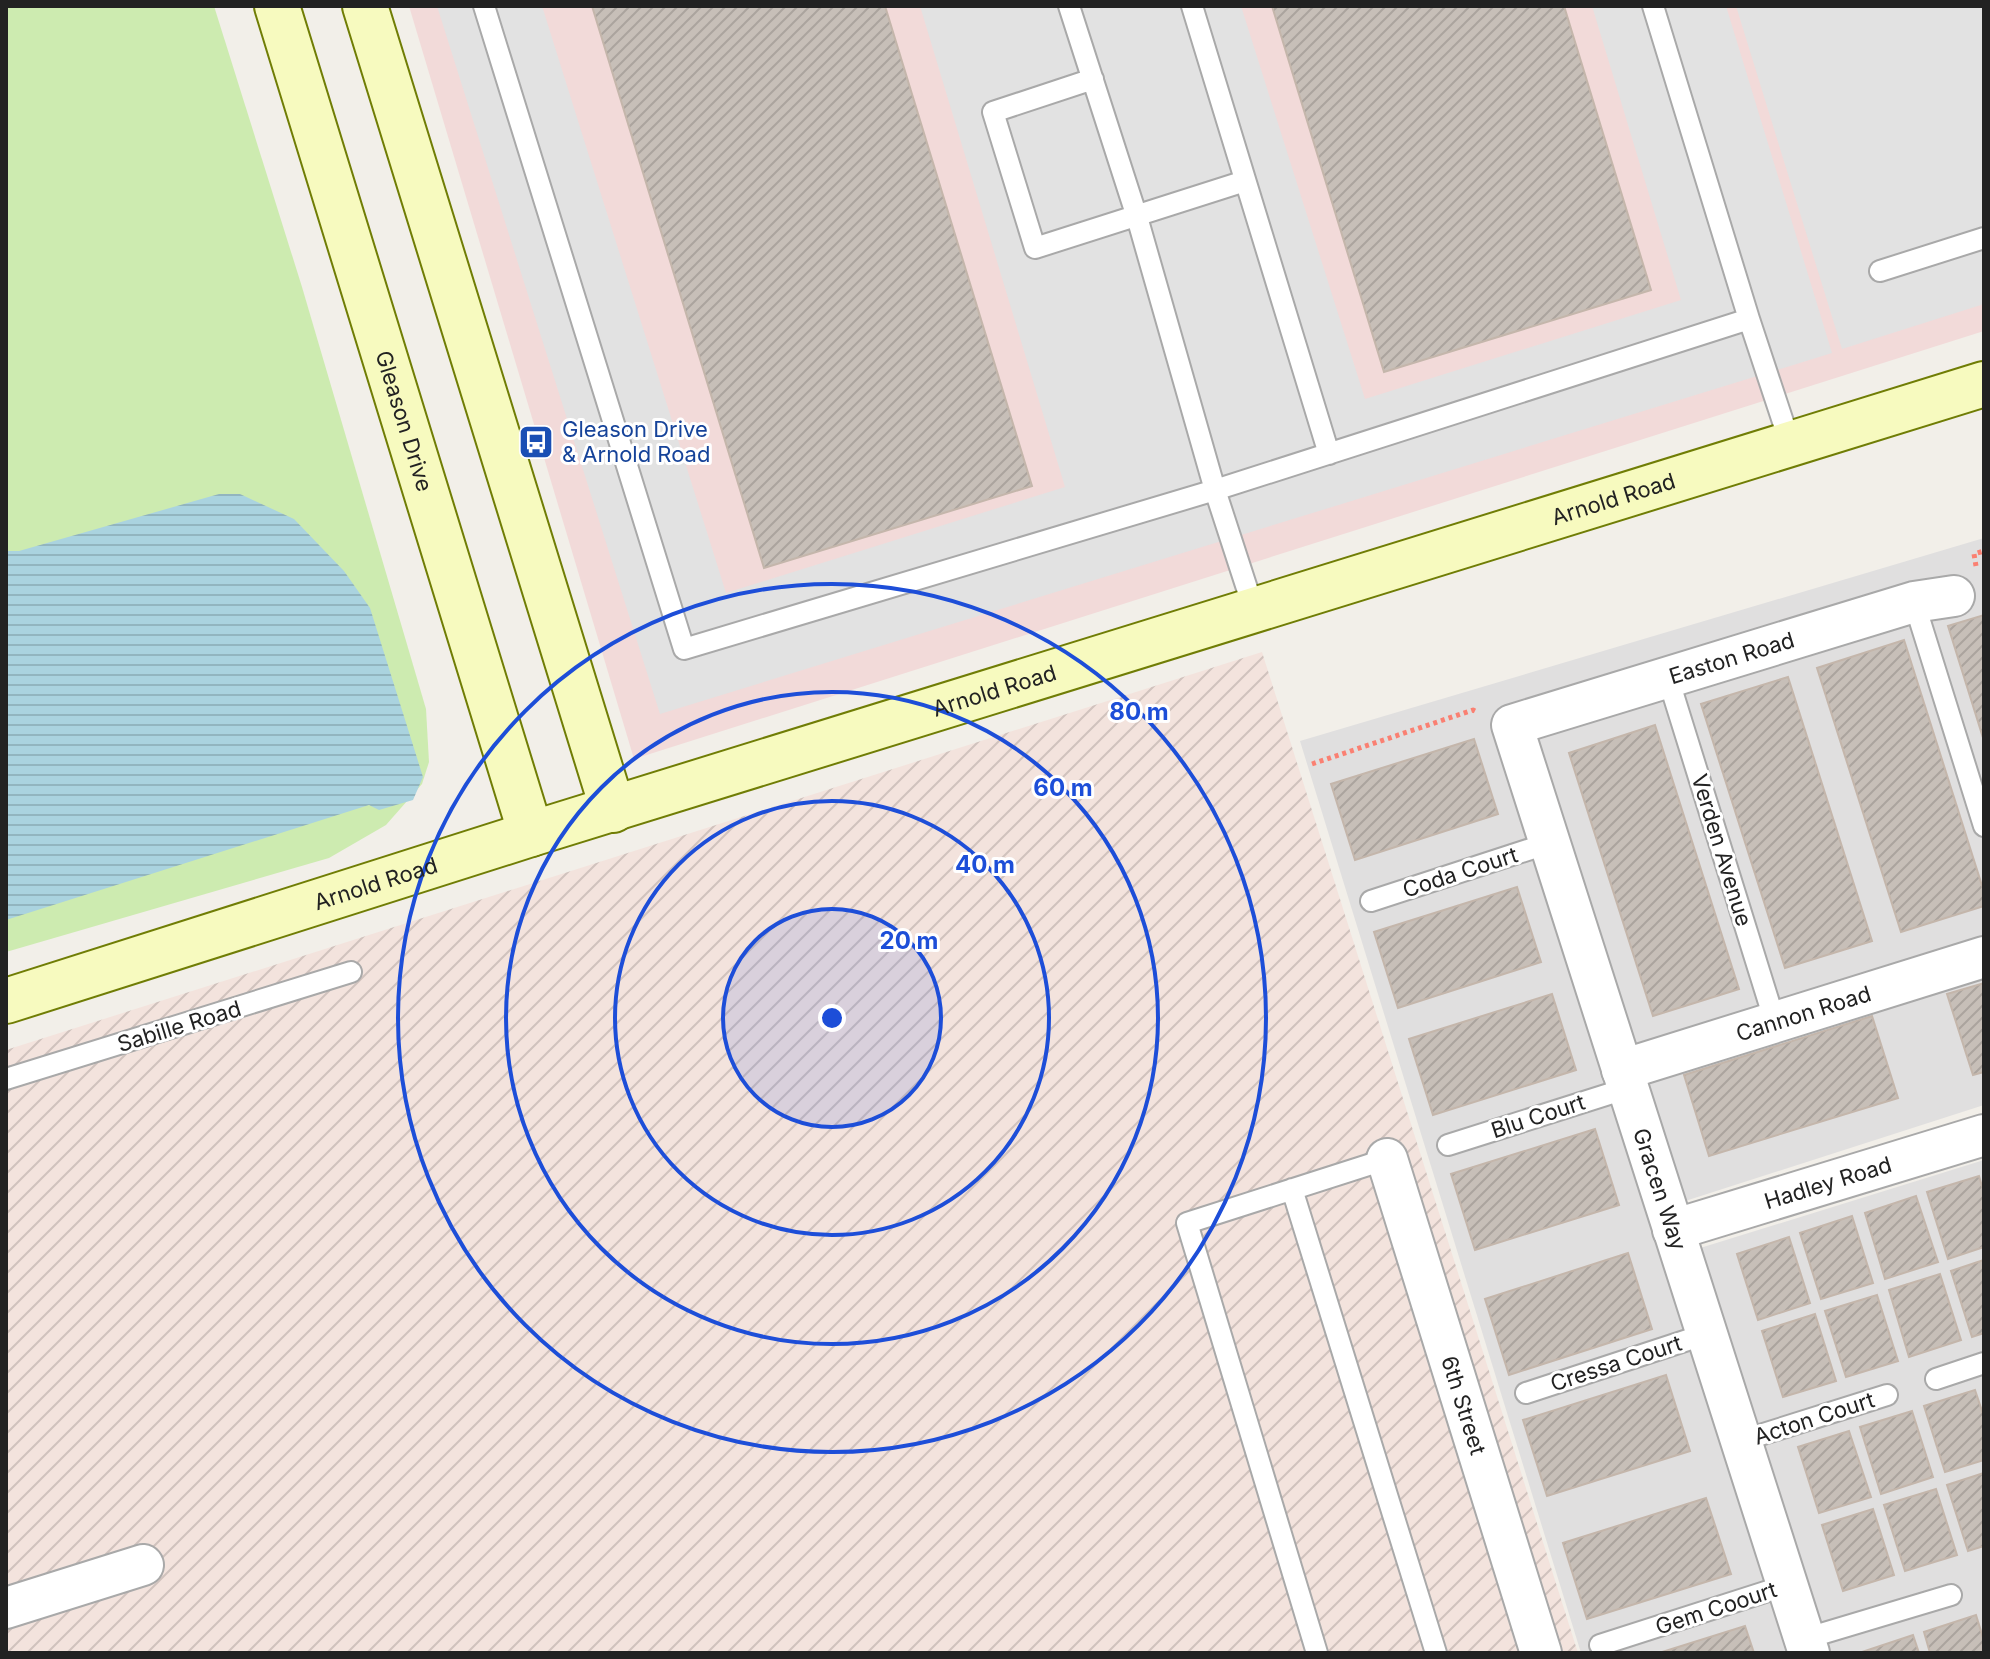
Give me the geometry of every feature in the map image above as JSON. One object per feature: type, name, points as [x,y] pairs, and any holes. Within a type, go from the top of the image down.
[{"type":"street","name":"Gleason Drive","points":[[277,6],[531,834]]},
{"type":"street","points":[[365,6],[613,810]]},
{"type":"street","name":"Arnold Road","points":[[6,1001],[531,834],[1984,384]]},
{"type":"street","name":"Easton Road","points":[[1512,725],[1914,602],[1954,596]]},
{"type":"street","name":"Gracen Way","points":[[1512,725],[1806,1646]]},
{"type":"street","name":"Cannon Road","points":[[1625,1079],[1775,1022],[1984,957]]},
{"type":"street","name":"Hadley Road","points":[[1673,1230],[1984,1135]]},
{"type":"street","name":"6th Street","points":[[1387,1159],[1536,1652]]},
{"type":"street","points":[[6,1608],[143,1565]]},
{"type":"lane","points":[[484,6],[684,649],[1215,490],[1749,319]]},
{"type":"lane","points":[[1069,6],[1137,217],[1215,490],[1254,610]]},
{"type":"lane","points":[[1192,6],[1329,454]]},
{"type":"lane","points":[[1653,6],[1790,443]]},
{"type":"lane","points":[[1093,79],[993,112],[1035,248],[1245,181]]},
{"type":"lane","points":[[1880,271],[1984,238]]},
{"type":"lane","points":[[1914,602],[1984,826]]},
{"type":"lane","name":"Verden Avenue","points":[[1668,678],[1775,1022]]},
{"type":"lane","name":"Coda Court","points":[[1371,901],[1549,843]]},
{"type":"lane","name":"Sabille Road","points":[[6,1079],[351,972]]},
{"type":"lane","name":"Blu Court","points":[[1448,1145],[1625,1079]]},
{"type":"lane","points":[[1317,1653],[1187,1223],[1387,1159]]},
{"type":"lane","points":[[1292,1189],[1436,1653]]},
{"type":"lane","name":"Cressa Court","points":[[1526,1393],[1706,1334]]},
{"type":"lane","points":[[1936,1379],[1984,1363]]},
{"type":"lane","name":"Acton Court","points":[[1741,1441],[1887,1395]]},
{"type":"lane","name":"Gem Coourt","points":[[1600,1645],[1787,1585]]},
{"type":"lane","points":[[1806,1646],[1951,1595]]},
{"type":"path","points":[[1312,764],[1473,710],[1512,725]]},
{"type":"shaded area","points":[[409,6],[1984,6],[1984,331],[634,759]]},
{"type":"shaded area","points":[[437,6],[542,6],[726,593],[1065,487],[920,6],[1241,6],[1365,399],[1681,300],[1592,6],[1726,6],[1832,353],[660,714]]},
{"type":"shaded area","points":[[1736,6],[1984,6],[1984,304],[1842,349]]},
{"type":"shaded area","points":[[1984,538],[1984,1105],[1651,1212],[1793,1653],[1581,1653],[1300,741]]},
{"type":"shaded area","points":[[1262,652],[1578,1653],[6,1653],[6,1050]]},
{"type":"shaded area","points":[[1984,1160],[1984,1653],[1822,1653],[1697,1249]]},
{"type":"green space","points":[[6,6],[214,6],[302,287],[426,709],[429,762],[422,784],[386,825],[329,858],[6,952]]},
{"type":"water","points":[[219,494],[240,494],[294,519],[344,571],[370,608],[423,777],[413,800],[379,810],[369,805],[6,920],[6,551],[19,551]]},
{"type":"building","points":[[592,6],[885,6],[1032,486],[764,568]]},
{"type":"building","points":[[1272,6],[1564,6],[1651,290],[1384,372]]},
{"type":"building","points":[[1984,615],[1984,741],[1948,626]]},
{"type":"building","points":[[1904,640],[1984,892],[1984,906],[1901,932],[1817,668]]},
{"type":"building","points":[[1788,677],[1872,941],[1785,968],[1701,704]]},
{"type":"building","points":[[1655,725],[1739,989],[1653,1016],[1569,753]]},
{"type":"building","points":[[1474,739],[1498,814],[1355,860],[1331,784]]},
{"type":"building","points":[[1517,887],[1541,962],[1398,1008],[1374,932]]},
{"type":"building","points":[[1984,983],[1984,1072],[1973,1075],[1947,994]]},
{"type":"building","points":[[1552,994],[1576,1070],[1433,1115],[1409,1039]]},
{"type":"building","points":[[1872,1016],[1898,1098],[1709,1156],[1684,1075]]},
{"type":"building","points":[[1595,1129],[1619,1205],[1475,1250],[1451,1174]]},
{"type":"building","points":[[1979,1176],[1984,1193],[1984,1247],[1948,1259],[1927,1192]]},
{"type":"building","points":[[1916,1196],[1938,1262],[1885,1279],[1865,1213]]},
{"type":"building","points":[[1852,1216],[1873,1283],[1821,1299],[1800,1233]]},
{"type":"building","points":[[1789,1237],[1810,1303],[1758,1320],[1737,1254]]},
{"type":"building","points":[[1628,1253],[1652,1329],[1509,1375],[1485,1299]]},
{"type":"building","points":[[1984,1260],[1984,1333],[1972,1337],[1951,1271]]},
{"type":"building","points":[[1940,1274],[1961,1340],[1909,1357],[1889,1290]]},
{"type":"building","points":[[1877,1295],[1898,1361],[1846,1377],[1825,1311]]},
{"type":"building","points":[[1815,1314],[1836,1381],[1783,1397],[1762,1331]]},
{"type":"building","points":[[1666,1375],[1690,1451],[1547,1496],[1523,1420]]},
{"type":"building","points":[[1975,1390],[1984,1417],[1984,1460],[1945,1472],[1924,1406]]},
{"type":"building","points":[[1912,1411],[1933,1477],[1881,1494],[1860,1427]]},
{"type":"building","points":[[1849,1431],[1871,1497],[1819,1513],[1798,1447]]},
{"type":"building","points":[[1984,1473],[1984,1546],[1968,1551],[1947,1485]]},
{"type":"building","points":[[1936,1489],[1957,1555],[1905,1571],[1884,1505]]},
{"type":"building","points":[[1706,1498],[1731,1574],[1587,1619],[1563,1543]]},
{"type":"building","points":[[1873,1509],[1894,1575],[1843,1591],[1822,1525]]},
{"type":"building","points":[[1976,1615],[1984,1641],[1984,1653],[1930,1653],[1924,1632]]},
{"type":"building","points":[[1745,1626],[1754,1653],[1659,1653]]},
{"type":"building","points":[[1913,1635],[1919,1653],[1862,1653],[1862,1652]]},
{"type":"place","name":"Gleason Drive & Arnold Road","points":[[536,442]]}]
